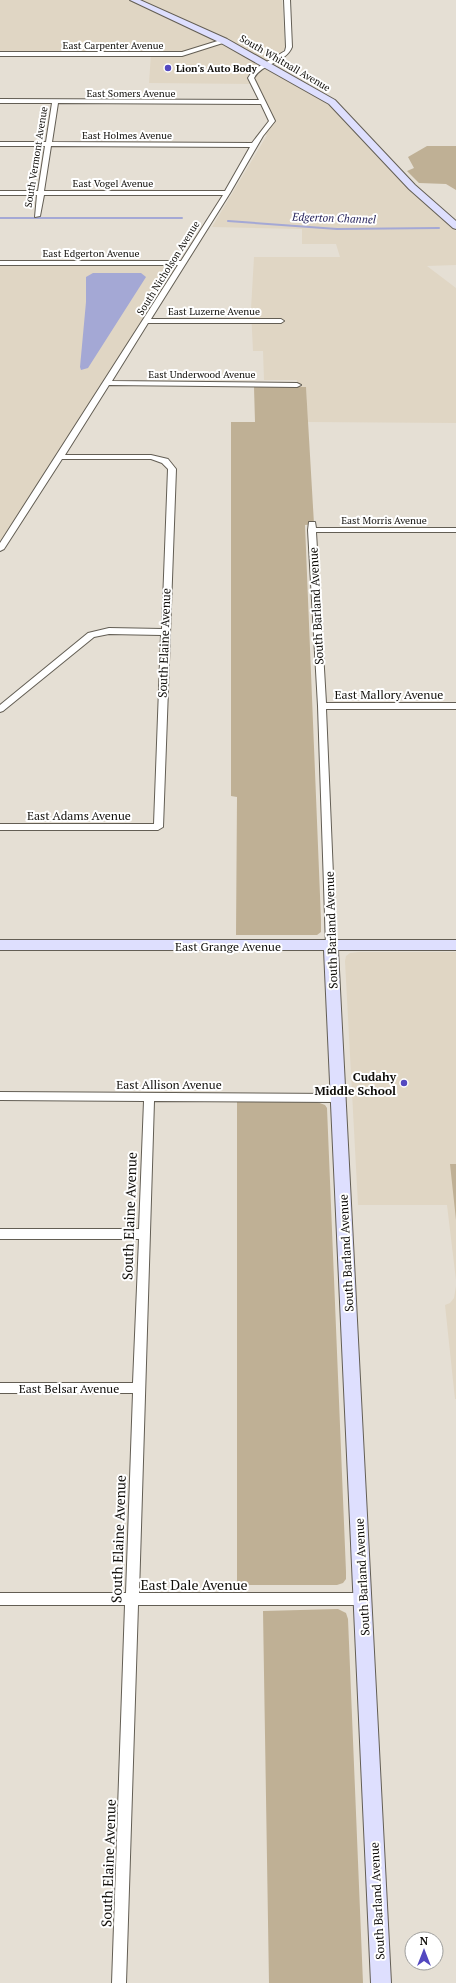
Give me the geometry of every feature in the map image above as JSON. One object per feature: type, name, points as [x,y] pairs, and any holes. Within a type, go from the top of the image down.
[{"type":"street","name":"South Whitnall Avenue","points":[[134,0],[224,41],[332,102],[407,182],[456,226]]},
{"type":"street","name":"South Nicholson Avenue","points":[[0,549],[108,384],[254,145],[272,122],[251,78],[255,71],[284,55],[288,50],[287,0]]},
{"type":"street","name":"East Carpenter Avenue","points":[[0,54],[182,54],[224,41]]},
{"type":"street","name":"East Somers Avenue","points":[[0,101],[262,102]]},
{"type":"street","name":"South Vermont Avenue","points":[[37,216],[55,102]]},
{"type":"street","name":"East Holmes Avenue","points":[[0,144],[254,145]]},
{"type":"street","name":"East Vogel Avenue","points":[[0,193],[226,193]]},
{"type":"street","name":"East Edgerton Avenue","points":[[0,263],[182,262]]},
{"type":"street","name":"East Luzerne Avenue","points":[[147,321],[281,321]]},
{"type":"street","name":"East Underwood Avenue","points":[[108,384],[297,385]]},
{"type":"street","name":"South Elaine Avenue","points":[[61,457],[151,457],[165,461],[172,469],[164,632],[158,827]]},
{"type":"street","name":"East Morris Avenue","points":[[312,527],[456,530]]},
{"type":"street","name":"South Barland Avenue","points":[[312,527],[322,706],[338,1098],[381,1983]]},
{"type":"street","points":[[0,709],[91,635],[105,632],[164,632]]},
{"type":"street","name":"East Mallory Avenue","points":[[322,706],[456,706]]},
{"type":"street","name":"East Adams Avenue","points":[[0,827],[158,827]]},
{"type":"street","name":"East Grange Avenue","points":[[0,946],[456,945]]},
{"type":"street","name":"East Allison Avenue","points":[[0,1096],[338,1098]]},
{"type":"street","name":"South Elaine Avenue","points":[[119,1983],[149,1097]]},
{"type":"street","points":[[0,1234],[144,1234]]},
{"type":"street","name":"East Belsar Avenue","points":[[0,1388],[138,1388]]},
{"type":"street","name":"East Dale Avenue","points":[[0,1598],[363,1599]]},
{"type":"shaded area","points":[[0,0],[282,0],[285,48],[277,59],[268,64],[332,102],[368,146],[393,173],[456,231],[456,265],[427,266],[456,288],[456,423],[308,422],[306,387],[297,387],[297,380],[264,380],[263,351],[253,351],[251,309],[254,257],[340,257],[336,244],[302,244],[302,229],[212,227],[267,135],[260,135],[272,122],[254,84],[149,83],[151,54],[0,54]]},
{"type":"shaded area","points":[[427,146],[456,146],[456,190],[446,184],[419,183],[407,171],[414,168],[408,157]]},
{"type":"shaded area","points":[[0,263],[182,263],[0,549]]},
{"type":"shaded area","points":[[254,387],[306,387],[314,524],[305,525],[321,920],[321,932],[317,935],[236,935],[237,797],[231,796],[231,422],[255,422]]},
{"type":"shaded area","name":"Cudahy Middle School","points":[[456,952],[456,1280],[447,1205],[358,1205],[345,961],[346,956],[350,953]]},
{"type":"shaded area","points":[[237,1102],[317,1102],[325,1105],[327,1108],[346,1572],[346,1579],[343,1583],[337,1585],[237,1585]]},
{"type":"shaded area","points":[[450,1164],[456,1164],[456,1220]]},
{"type":"shaded area","points":[[456,1286],[455,1399],[445,1305],[450,1303],[454,1298]]},
{"type":"shaded area","points":[[338,1609],[346,1613],[348,1619],[363,1983],[269,1983],[263,1611]]},
{"type":"water","points":[[93,273],[141,273],[146,277],[88,368],[81,370],[80,367],[86,302],[86,277]]},
{"type":"waterway","name":"Edgerton Channel","points":[[0,218],[182,218]]},
{"type":"waterway","name":"Edgerton Channel","points":[[228,221],[337,229],[439,228]]},
{"type":"place","name":"Lion's Auto Body","points":[[168,68]]},
{"type":"place","name":"Cudahy Middle School","points":[[404,1083]]}]
